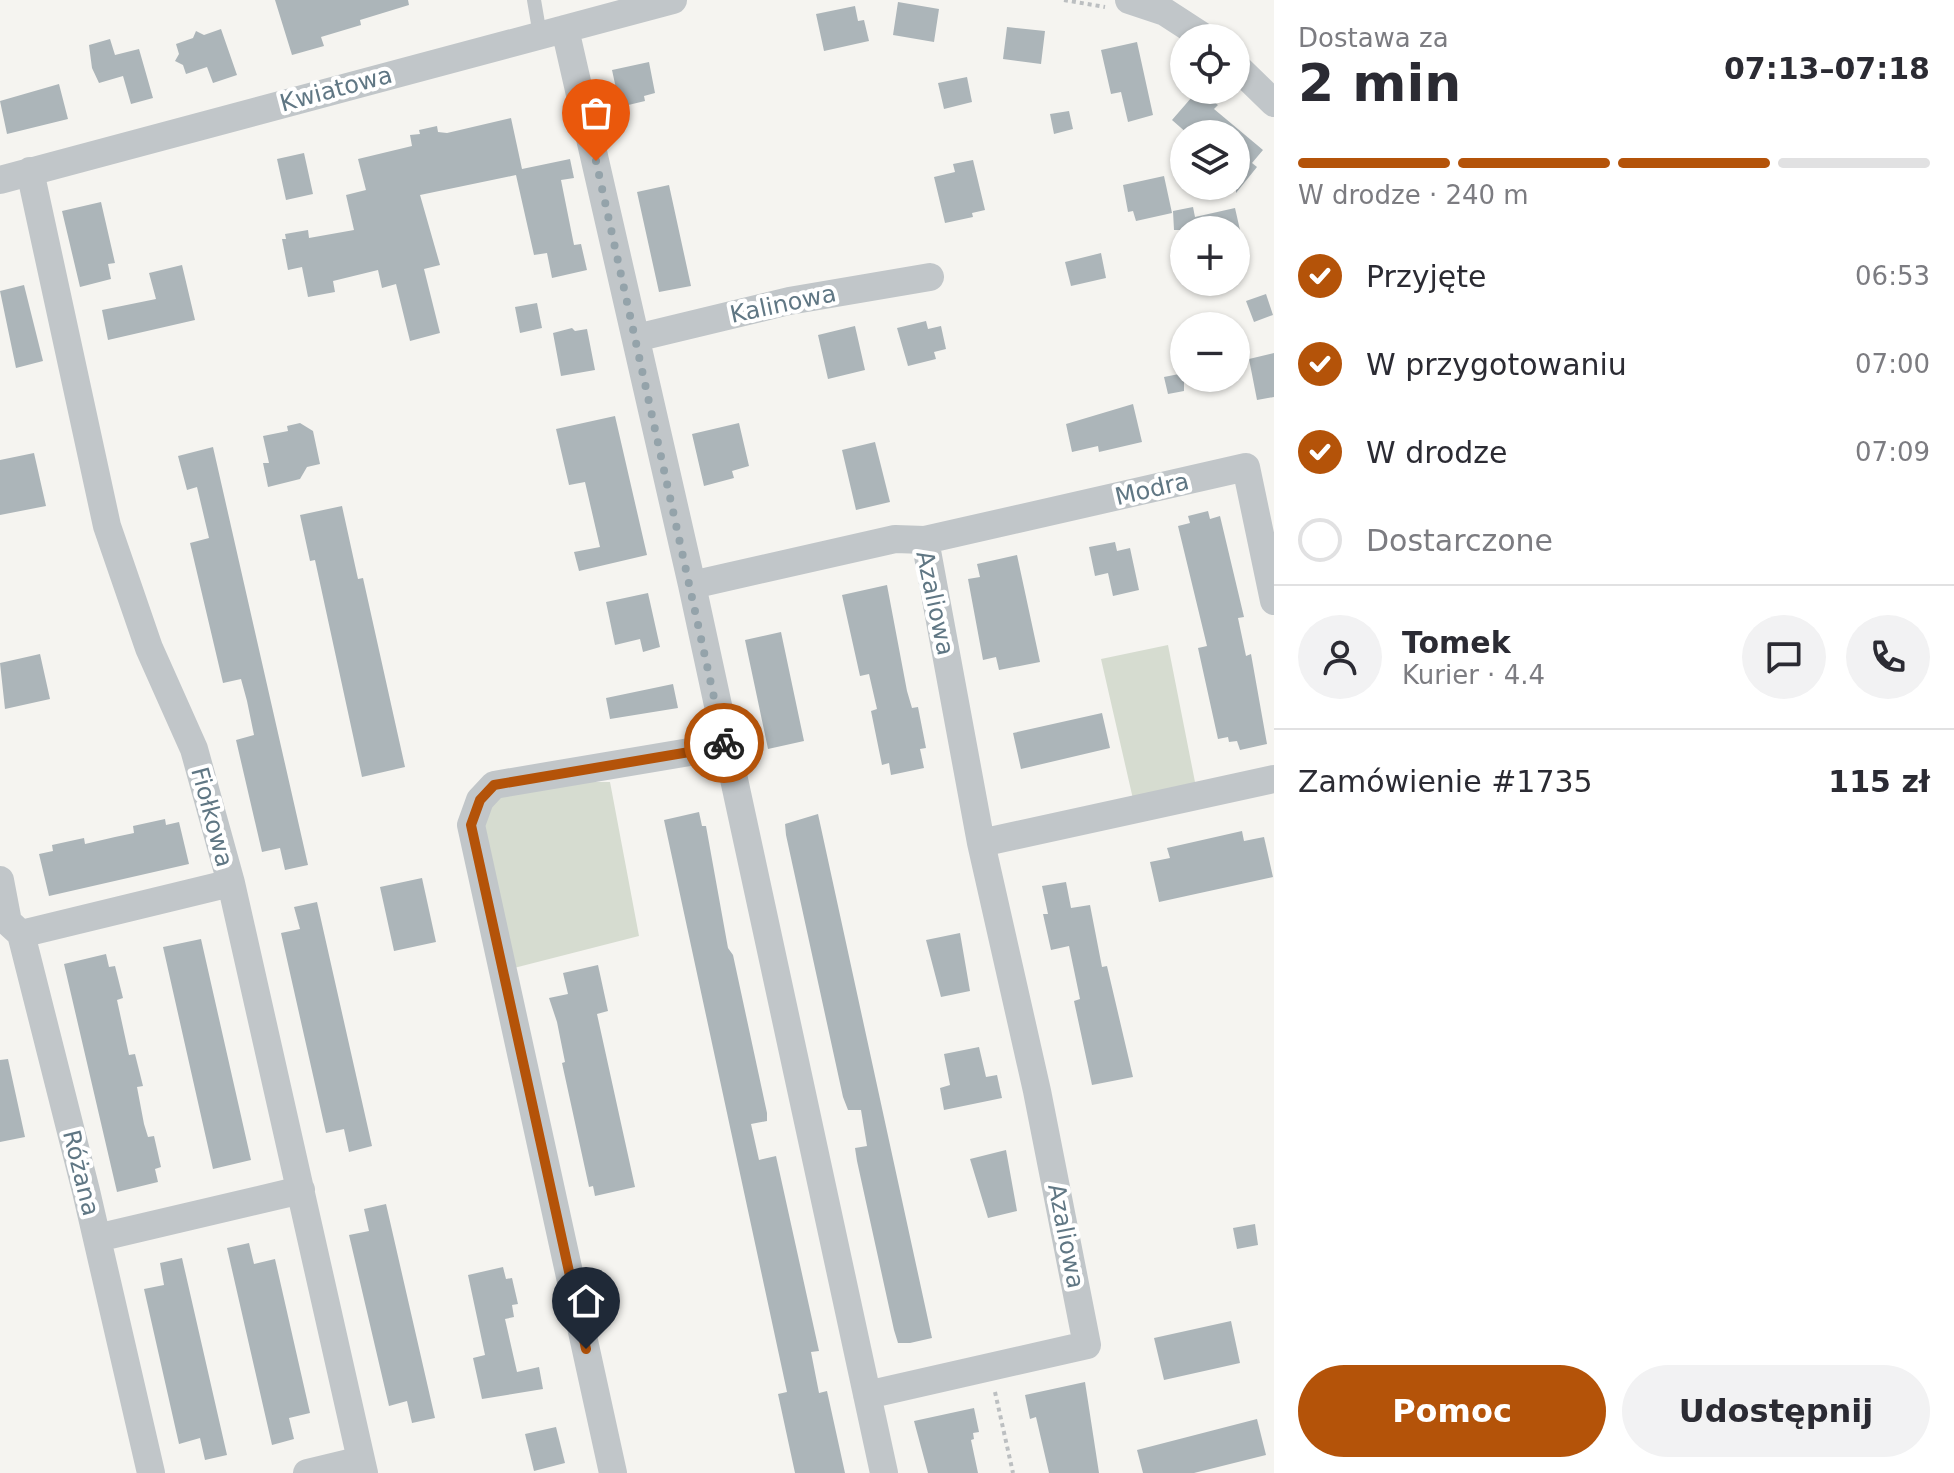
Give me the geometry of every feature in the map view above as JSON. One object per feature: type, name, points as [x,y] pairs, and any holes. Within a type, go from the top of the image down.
[{"type":"street","name":"Kwiatowa","points":[[0,180],[673,0]]},
{"type":"street","points":[[1129,0],[1165,12],[1183,24]]},
{"type":"street","points":[[553,32],[636,338],[884,1473]]},
{"type":"street","points":[[1250,80],[1274,103]]},
{"type":"street","name":"Fiołkowa","points":[[30,171],[107,526],[149,648],[194,749],[231,883],[363,1466]]},
{"type":"street","name":"Kalinowa","points":[[636,338],[789,301],[930,277]]},
{"type":"street","name":"Modra","points":[[925,540],[1246,467],[1274,601]]},
{"type":"street","name":"Azaliowa","points":[[692,585],[895,539],[925,540],[981,843],[1037,1091],[1087,1345],[867,1395]]},
{"type":"street","points":[[613,1473],[471,825],[480,800],[494,785],[725,746]]},
{"type":"street","points":[[981,843],[1274,779]]},
{"type":"street","name":"Różana","points":[[0,880],[10,927],[97,1238],[151,1473]]},
{"type":"street","points":[[10,927],[231,883]]},
{"type":"street","points":[[97,1238],[301,1190]]},
{"type":"street","points":[[307,1473],[363,1466]]},
{"type":"lane","points":[[534,0],[553,32]]},
{"type":"path","points":[[990,1366],[1013,1473]]},
{"type":"shaded area","points":[[1168,645],[1195,782],[1192,787],[1133,799],[1101,659]]},
{"type":"shaded area","points":[[541,782],[610,782],[639,936],[514,968],[485,842],[484,814],[497,792]]},
{"type":"building","points":[[275,0],[408,0],[409,5],[360,20],[361,25],[321,37],[324,46],[292,55]]},
{"type":"building","points":[[898,2],[939,9],[934,42],[893,35]]},
{"type":"building","points":[[855,6],[858,21],[864,20],[869,41],[824,51],[816,14]]},
{"type":"building","points":[[1007,27],[1045,31],[1041,64],[1003,59]]},
{"type":"building","points":[[221,29],[237,75],[213,83],[207,67],[186,74],[183,65],[175,61],[179,54],[176,44],[193,38],[196,31],[204,35]]},
{"type":"building","points":[[110,39],[115,55],[139,49],[153,98],[131,104],[123,76],[99,83],[92,68],[89,45]]},
{"type":"building","points":[[1137,42],[1153,115],[1128,122],[1121,92],[1111,94],[1101,50]]},
{"type":"building","points":[[649,62],[655,93],[644,96],[645,101],[620,107],[612,70]]},
{"type":"building","points":[[967,77],[972,102],[944,109],[938,83]]},
{"type":"building","points":[[59,84],[68,119],[7,134],[0,101]]},
{"type":"building","points":[[1186,104],[1217,104],[1214,109],[1227,120],[1172,120]]},
{"type":"building","points":[[1069,111],[1073,129],[1054,134],[1050,114]]},
{"type":"building","points":[[511,118],[522,169],[570,159],[574,178],[561,180],[574,245],[581,244],[587,270],[552,278],[547,253],[534,255],[516,175],[420,195],[440,265],[424,269],[440,333],[410,341],[396,284],[382,288],[378,270],[333,281],[335,292],[308,297],[302,267],[288,270],[282,239],[286,239],[285,234],[308,230],[309,238],[354,230],[346,195],[366,190],[358,159],[412,146],[410,135],[420,134],[419,130],[437,126],[438,132],[447,133]]},
{"type":"building","points":[[1250,139],[1263,150],[1252,163],[1257,167],[1250,176]]},
{"type":"building","points":[[304,153],[313,194],[286,200],[277,159]]},
{"type":"building","points":[[973,160],[985,210],[972,213],[973,217],[945,223],[934,177],[955,172],[953,164]]},
{"type":"building","points":[[1164,176],[1172,213],[1136,221],[1133,211],[1128,212],[1123,185]]},
{"type":"building","points":[[669,185],[691,286],[659,292],[637,192]]},
{"type":"building","points":[[101,202],[115,263],[108,264],[111,279],[80,287],[62,211]]},
{"type":"building","points":[[1193,207],[1195,216],[1173,216],[1173,211]]},
{"type":"building","points":[[1235,208],[1237,216],[1199,216]]},
{"type":"building","points":[[1101,253],[1106,278],[1071,286],[1065,262]]},
{"type":"building","points":[[182,265],[195,320],[108,340],[102,310],[156,299],[149,273]]},
{"type":"building","points":[[24,285],[43,361],[16,368],[0,291]]},
{"type":"building","points":[[1266,294],[1273,315],[1254,322],[1246,301]]},
{"type":"building","points":[[537,303],[542,328],[520,333],[515,307]]},
{"type":"building","points":[[926,321],[928,329],[941,326],[946,349],[934,352],[936,359],[908,366],[897,328]]},
{"type":"building","points":[[855,326],[865,370],[828,379],[818,335]]},
{"type":"building","points":[[572,328],[575,331],[587,329],[595,370],[561,376],[553,333]]},
{"type":"building","points":[[1274,353],[1274,397],[1257,400],[1250,359]]},
{"type":"building","points":[[1170,376],[1170,392],[1179,392],[1168,394],[1164,377]]},
{"type":"building","points":[[1133,404],[1142,442],[1099,452],[1098,446],[1072,452],[1066,424]]},
{"type":"building","points":[[615,416],[647,555],[579,571],[574,552],[600,547],[585,482],[569,485],[556,429]]},
{"type":"building","points":[[300,423],[313,431],[320,464],[307,467],[300,479],[268,487],[263,463],[269,463],[263,436],[288,431],[287,426]]},
{"type":"building","points":[[739,423],[749,466],[732,471],[734,478],[704,486],[692,434]]},
{"type":"building","points":[[875,442],[890,502],[856,510],[842,450]]},
{"type":"building","points":[[213,447],[308,865],[285,870],[280,848],[262,852],[236,740],[254,735],[247,701],[241,679],[223,683],[190,543],[209,538],[197,487],[187,490],[178,456]]},
{"type":"building","points":[[34,453],[46,506],[0,515],[0,460]]},
{"type":"building","points":[[342,506],[358,579],[363,578],[405,767],[362,777],[315,560],[310,561],[300,515]]},
{"type":"building","points":[[1208,511],[1210,519],[1220,516],[1244,617],[1238,618],[1246,656],[1251,654],[1267,744],[1240,750],[1237,741],[1229,742],[1228,737],[1218,739],[1198,648],[1207,646],[1178,526],[1190,523],[1188,516]]},
{"type":"building","points":[[1115,542],[1117,551],[1130,548],[1139,590],[1113,596],[1108,573],[1095,576],[1089,547]]},
{"type":"building","points":[[1017,555],[1040,662],[999,670],[996,657],[983,660],[968,579],[980,577],[977,564]]},
{"type":"building","points":[[887,585],[907,691],[912,708],[918,707],[926,748],[920,749],[924,768],[891,775],[889,763],[882,765],[871,711],[877,709],[869,674],[860,676],[842,595]]},
{"type":"building","points":[[648,593],[660,647],[643,652],[640,639],[615,645],[606,602]]},
{"type":"building","points":[[781,632],[804,741],[768,749],[745,640]]},
{"type":"building","points":[[40,654],[50,699],[5,709],[0,663]]},
{"type":"building","points":[[673,684],[678,708],[610,719],[606,698]]},
{"type":"building","points":[[1102,713],[1110,748],[1021,769],[1013,733]]},
{"type":"building","points":[[699,812],[702,826],[706,826],[728,948],[733,955],[767,1113],[767,1121],[751,1124],[759,1160],[776,1156],[819,1351],[811,1352],[819,1393],[827,1391],[845,1473],[795,1473],[778,1394],[787,1392],[664,820]]},
{"type":"building","points":[[818,814],[932,1338],[910,1343],[898,1343],[894,1330],[855,1148],[867,1146],[861,1110],[848,1110],[843,1097],[786,835],[785,824]]},
{"type":"building","points":[[165,819],[166,825],[179,822],[189,864],[49,896],[39,854],[53,851],[52,845],[84,838],[85,844],[134,833],[133,826]]},
{"type":"building","points":[[1242,831],[1244,841],[1264,837],[1273,877],[1159,902],[1150,862],[1170,858],[1167,848]]},
{"type":"building","points":[[422,878],[436,942],[394,951],[380,887]]},
{"type":"building","points":[[1066,882],[1071,908],[1090,905],[1102,967],[1107,966],[1133,1077],[1092,1085],[1074,1001],[1080,999],[1069,946],[1051,950],[1043,914],[1048,914],[1042,886]]},
{"type":"building","points":[[317,902],[372,1146],[349,1152],[344,1129],[326,1133],[281,933],[300,929],[294,907]]},
{"type":"building","points":[[960,933],[970,991],[941,997],[926,940]]},
{"type":"building","points":[[201,939],[251,1160],[213,1169],[163,947]]},
{"type":"building","points":[[106,954],[109,967],[115,966],[123,998],[117,1000],[129,1055],[135,1054],[143,1086],[137,1087],[144,1124],[148,1137],[154,1136],[161,1167],[155,1169],[158,1182],[117,1192],[64,964]]},
{"type":"building","points":[[598,965],[608,1011],[597,1014],[635,1187],[595,1196],[593,1186],[589,1187],[562,1063],[565,1062],[557,1022],[549,998],[568,994],[563,973]]},
{"type":"building","points":[[979,1047],[986,1077],[997,1075],[1002,1098],[944,1110],[940,1088],[950,1085],[944,1054]]},
{"type":"building","points":[[8,1059],[25,1137],[0,1142],[0,1060]]},
{"type":"building","points":[[1006,1150],[1017,1211],[988,1218],[970,1159]]},
{"type":"building","points":[[386,1204],[435,1418],[412,1423],[407,1401],[389,1406],[349,1235],[369,1231],[364,1209]]},
{"type":"building","points":[[1255,1224],[1258,1245],[1237,1249],[1233,1228]]},
{"type":"building","points":[[249,1243],[254,1264],[275,1259],[310,1413],[289,1418],[294,1439],[272,1445],[227,1248]]},
{"type":"building","points":[[182,1258],[227,1455],[205,1460],[200,1438],[179,1444],[144,1289],[164,1285],[160,1263]]},
{"type":"building","points":[[503,1267],[506,1279],[512,1278],[518,1304],[512,1305],[514,1317],[505,1319],[517,1372],[539,1367],[543,1389],[482,1399],[473,1358],[485,1355],[468,1275]]},
{"type":"building","points":[[1231,1321],[1240,1363],[1164,1380],[1154,1338]]},
{"type":"building","points":[[1085,1382],[1099,1473],[1049,1473],[1036,1417],[1030,1419],[1025,1395]]},
{"type":"building","points":[[974,1408],[979,1432],[973,1433],[974,1439],[971,1440],[978,1473],[928,1473],[914,1421]]},
{"type":"building","points":[[1257,1419],[1266,1455],[1194,1473],[1143,1473],[1137,1450]]},
{"type":"building","points":[[556,1427],[565,1463],[534,1471],[525,1434]]},
{"type":"way so far","points":[[596,161],[685,554],[724,743]]},
{"type":"route","points":[[586,1349],[471,825],[480,800],[494,785],[725,746],[724,743]]}]
